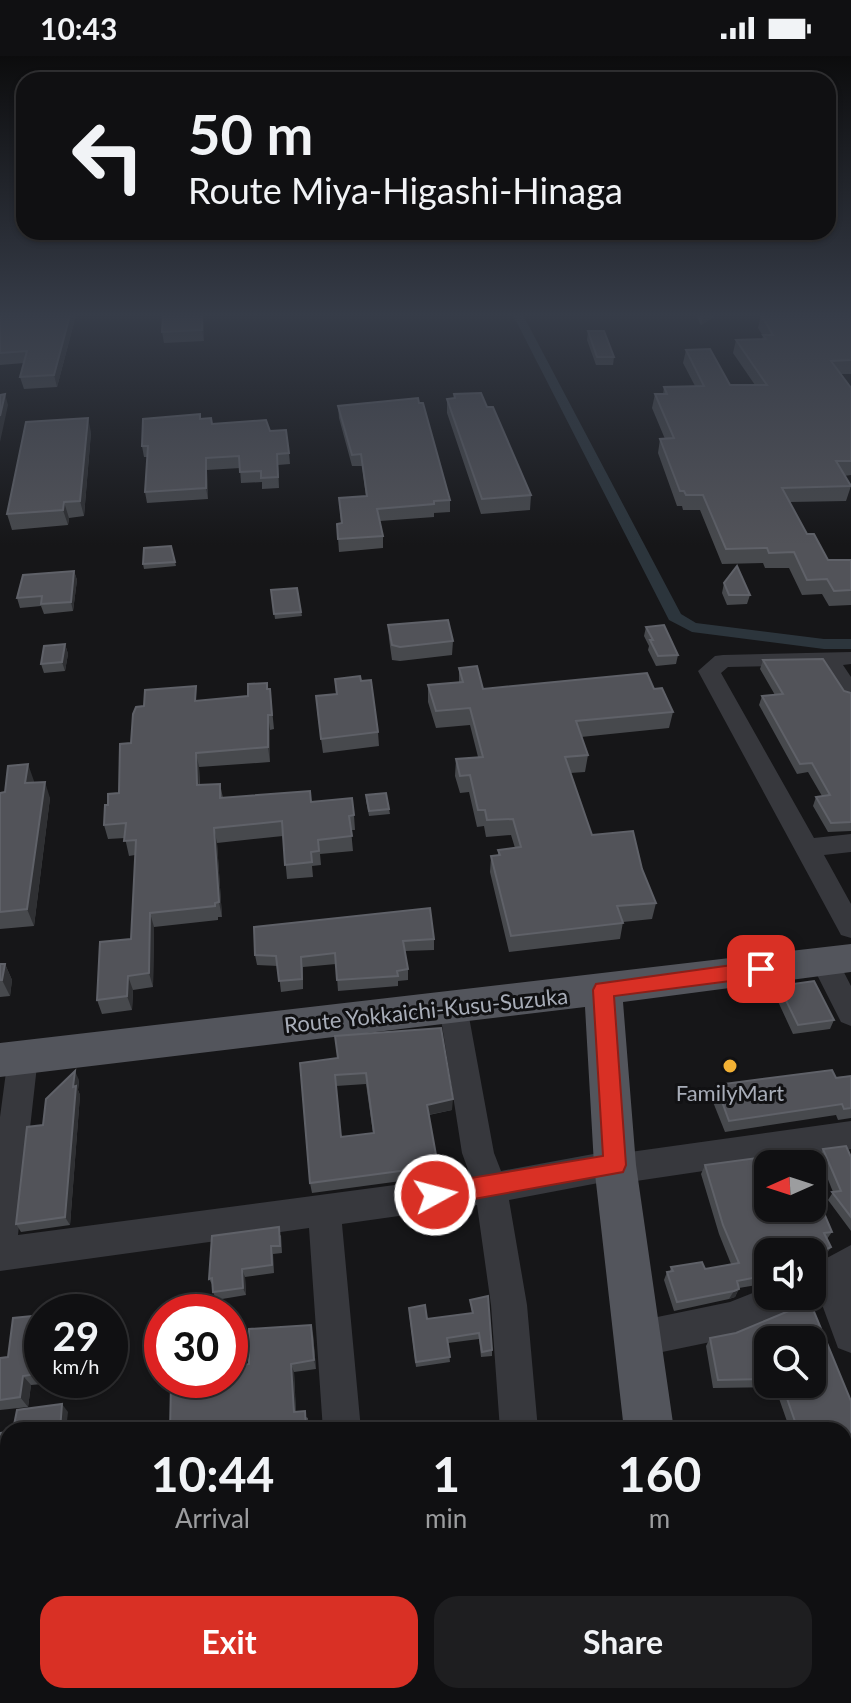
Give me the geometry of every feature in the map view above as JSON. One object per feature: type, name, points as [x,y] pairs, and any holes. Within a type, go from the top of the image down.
[{"type":"main road","name":"Route Yokkaichi-Kusu-Suzuka","points":[[12,1058],[603,990],[837,959]]},
{"type":"main road","points":[[603,990],[615,1167],[648,1422]]},
{"type":"street","points":[[851,658],[719,658],[808,848],[851,928]]},
{"type":"street","points":[[828,658],[851,693]]},
{"type":"street","points":[[808,848],[851,843]]},
{"type":"street","points":[[837,959],[851,1014]]},
{"type":"street","points":[[453,1006],[478,1153],[491,1188],[509,1305],[518,1422]]},
{"type":"street","points":[[0,1243],[12,1058]]},
{"type":"street","points":[[0,1254],[491,1188],[615,1167],[851,1135]]},
{"type":"street","points":[[324,1210],[341,1422]]},
{"type":"street","points":[[830,1274],[851,1335]]},
{"type":"street","points":[[638,1339],[730,1320],[755,1310]]},
{"type":"building","points":[[851,392],[851,461],[836,461],[851,486],[782,488],[807,534],[814,534],[828,560],[851,560],[851,590],[834,591],[827,579],[807,580],[794,552],[769,553],[767,548],[726,549],[703,495],[686,495],[680,491],[660,439],[674,438],[655,394]]},
{"type":"building","points":[[481,393],[487,407],[493,407],[531,495],[482,499],[447,399],[455,398],[454,394]]},
{"type":"building","points":[[5,394],[0,416],[0,395]]},
{"type":"building","points":[[418,398],[419,403],[423,403],[450,500],[377,509],[383,536],[338,539],[337,524],[342,523],[339,498],[367,496],[361,454],[352,455],[338,406]]},
{"type":"building","points":[[200,414],[200,419],[211,418],[212,424],[266,420],[270,431],[286,430],[289,453],[277,454],[278,477],[261,478],[261,471],[240,472],[239,456],[206,458],[206,488],[145,492],[148,446],[142,446],[143,419]]},
{"type":"building","points":[[88,418],[80,501],[64,502],[63,510],[7,514],[26,422]]},
{"type":"building","points":[[171,546],[175,562],[143,564],[144,548]]},
{"type":"building","points":[[737,566],[750,595],[729,595],[724,583]]},
{"type":"building","points":[[74,571],[71,602],[41,604],[42,596],[17,598],[23,575]]},
{"type":"building","points":[[297,588],[301,612],[274,614],[271,590]]},
{"type":"building","points":[[448,620],[453,641],[400,647],[392,645],[388,625]]},
{"type":"building","points":[[664,625],[678,655],[658,656],[650,640],[653,640],[646,627]]},
{"type":"building","points":[[65,644],[62,662],[41,664],[44,646]]},
{"type":"building","points":[[823,659],[844,691],[851,693],[851,822],[831,823],[816,797],[830,795],[812,763],[800,764],[762,696],[783,694],[763,660]]},
{"type":"building","points":[[477,666],[483,689],[647,673],[654,689],[662,688],[673,712],[576,721],[588,755],[565,757],[592,835],[633,831],[642,869],[656,903],[617,906],[623,923],[511,936],[491,856],[500,855],[498,850],[521,847],[513,819],[487,820],[485,810],[478,810],[470,775],[460,776],[456,759],[483,757],[470,708],[436,711],[428,685],[463,682],[459,668]]},
{"type":"building","points":[[360,676],[361,681],[371,680],[378,732],[321,739],[316,696],[337,694],[335,679]]},
{"type":"building","points":[[267,683],[272,715],[268,715],[268,747],[196,753],[197,785],[220,784],[220,798],[310,791],[311,802],[352,798],[354,815],[349,816],[352,836],[318,840],[319,851],[311,852],[312,862],[285,865],[282,821],[214,828],[219,902],[215,906],[150,913],[149,973],[128,976],[127,996],[97,1000],[100,942],[131,939],[136,840],[124,841],[126,823],[104,825],[105,805],[108,805],[108,794],[119,793],[120,744],[131,743],[133,714],[136,707],[144,706],[145,690],[196,686],[195,701],[248,696],[248,684]]},
{"type":"building","points":[[28,764],[25,783],[45,782],[27,909],[0,912],[0,793],[5,792],[8,766]]},
{"type":"building","points":[[386,793],[389,809],[369,811],[366,795]]},
{"type":"building","points":[[430,908],[434,939],[403,941],[408,969],[397,971],[398,976],[337,980],[335,953],[301,957],[302,979],[279,981],[276,956],[255,955],[254,927]]},
{"type":"building","points":[[0,964],[5,964],[2,980],[0,980]]},
{"type":"building","points":[[814,981],[834,1020],[798,1025],[779,986]]},
{"type":"building","points":[[441,1028],[453,1099],[427,1105],[438,1166],[310,1183],[300,1063],[338,1058],[335,1036]],"holes":[[[366,1073],[374,1133],[341,1137],[335,1075]]]},
{"type":"building","points":[[832,1070],[836,1078],[851,1076],[851,1108],[844,1109],[842,1104],[729,1121],[716,1085]]},
{"type":"building","points":[[75,1071],[65,1217],[16,1224],[27,1127],[43,1125],[46,1099]]},
{"type":"building","points":[[846,1146],[851,1157],[851,1217],[832,1192],[841,1191],[823,1149]]},
{"type":"building","points":[[754,1158],[754,1222],[826,1222],[826,1218],[832,1232],[824,1233],[831,1247],[826,1250],[826,1238],[754,1238],[754,1278],[737,1281],[739,1289],[734,1291],[677,1302],[667,1272],[673,1271],[671,1267],[702,1262],[705,1269],[739,1263],[723,1225],[705,1165]]},
{"type":"building","points":[[279,1227],[280,1246],[271,1246],[272,1265],[242,1269],[243,1288],[213,1292],[212,1278],[209,1279],[212,1236]]},
{"type":"building","points":[[488,1296],[492,1350],[482,1352],[479,1333],[447,1338],[450,1357],[416,1362],[409,1308],[425,1305],[427,1319],[473,1313],[470,1300]]},
{"type":"building","points":[[791,1310],[813,1310],[820,1326],[754,1326],[754,1379],[718,1380],[710,1338],[736,1333]]},
{"type":"building","points":[[24,1317],[24,1376],[20,1397],[0,1400],[0,1358],[8,1357],[13,1318]]},
{"type":"building","points":[[311,1325],[314,1360],[291,1364],[294,1412],[305,1411],[306,1422],[170,1422],[171,1398],[248,1398],[249,1329]]},
{"type":"building","points":[[826,1341],[851,1401],[851,1422],[795,1422],[787,1398],[826,1398]]},
{"type":"building","points":[[62,1404],[61,1422],[15,1422],[17,1410]]},
{"type":"waterway","points":[[558,392],[675,617],[692,627],[824,644],[851,644]]},
{"type":"place","name":"FamilyMart","points":[[730,1066]]},
{"type":"route","points":[[435,1195],[615,1165],[603,990],[761,969]]}]
